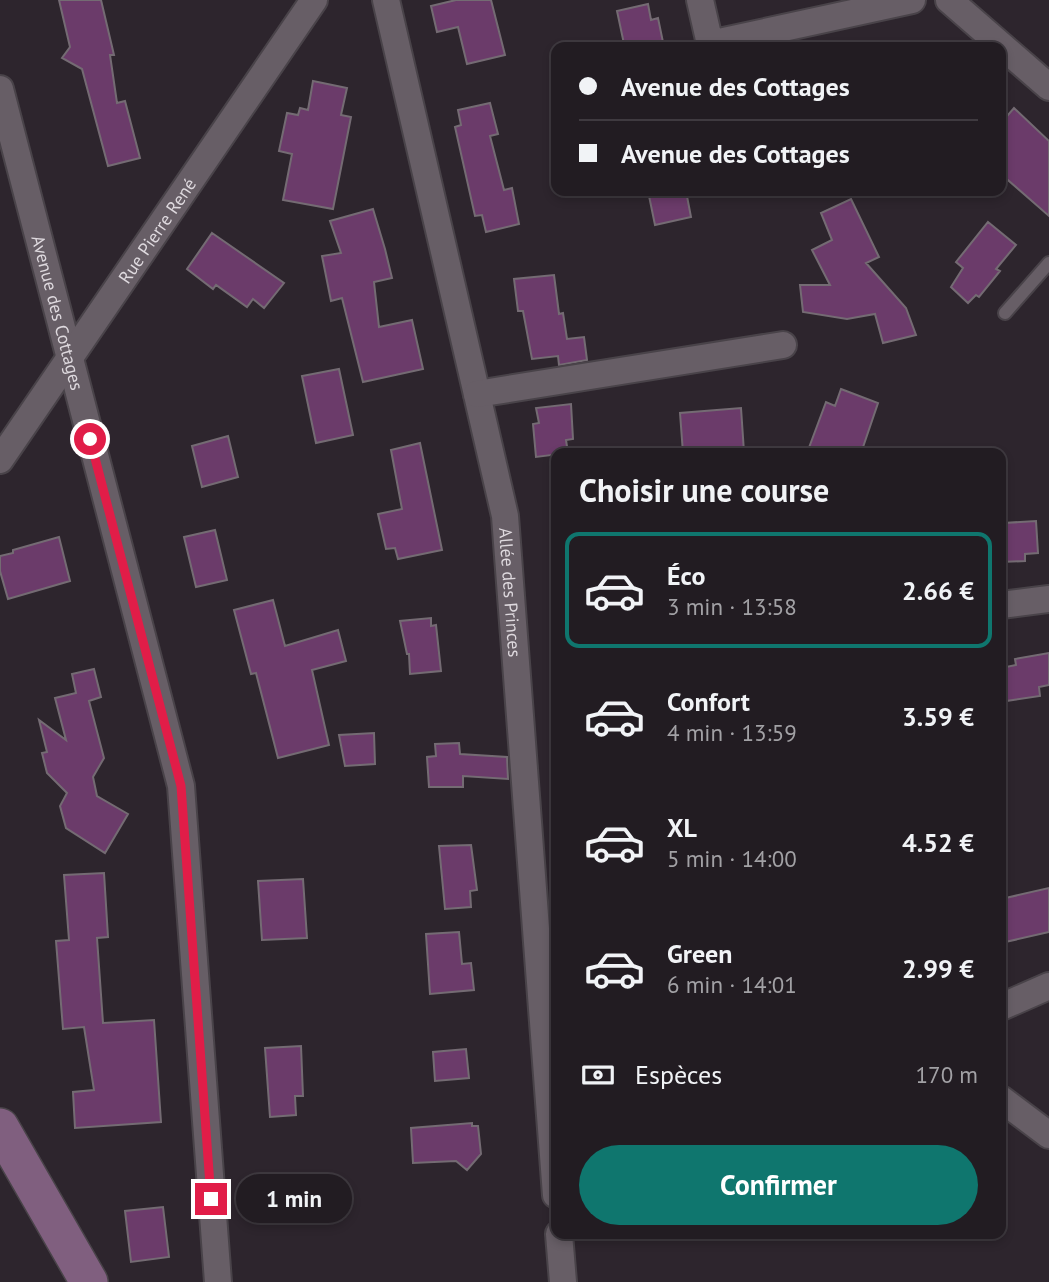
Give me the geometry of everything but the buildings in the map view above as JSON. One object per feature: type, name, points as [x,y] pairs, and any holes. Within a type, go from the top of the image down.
[{"type":"main road","points":[[0,1128],[89,1282]]},
{"type":"main road","points":[[0,1172],[63,1282]]},
{"type":"street","name":"Rue Pierre René","points":[[0,460],[314,0]]},
{"type":"street","name":"Allée des Princes","points":[[386,0],[505,516],[551,1128]]},
{"type":"street","points":[[700,0],[710,42]]},
{"type":"street","points":[[719,42],[912,0]]},
{"type":"street","points":[[949,0],[997,42]]},
{"type":"street","points":[[1006,50],[1049,87]]},
{"type":"street","name":"Avenue des Cottages","points":[[0,89],[181,786],[218,1282]]},
{"type":"street","points":[[477,394],[783,345]]},
{"type":"street","points":[[1006,604],[1049,599]]},
{"type":"street","points":[[1006,1005],[1049,986]]},
{"type":"street","points":[[1006,1103],[1049,1135]]},
{"type":"street","points":[[559,1239],[563,1282]]},
{"type":"lane","points":[[1005,313],[1049,263]]},
{"type":"route","points":[[90,439],[181,786],[211,1199]]}]
